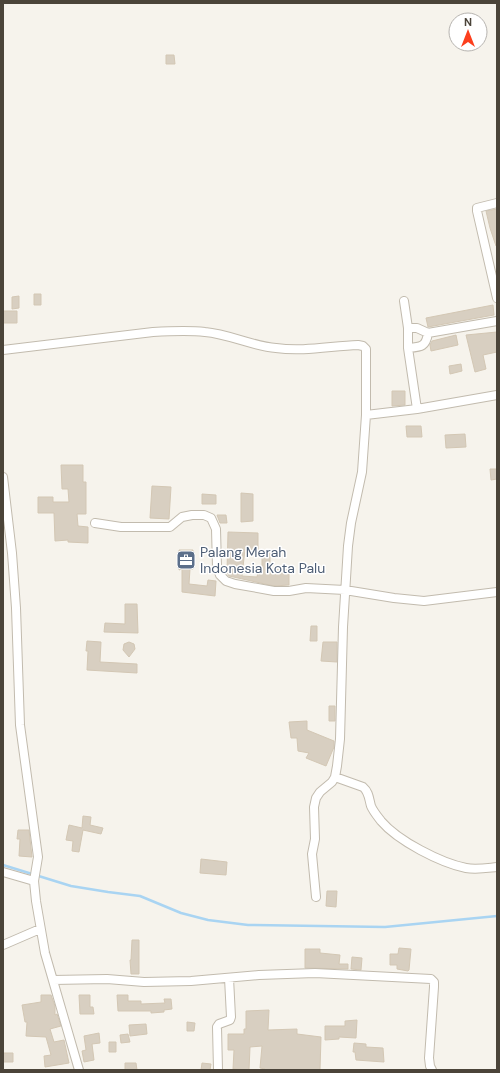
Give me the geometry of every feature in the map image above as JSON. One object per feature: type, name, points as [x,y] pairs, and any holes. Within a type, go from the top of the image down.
[{"type":"street","points":[[497,203],[477,208],[497,298]]},
{"type":"street","points":[[404,301],[408,328],[408,348],[417,409]]},
{"type":"street","points":[[408,328],[417,328],[428,333],[497,321]]},
{"type":"street","points":[[3,350],[153,332],[177,331],[205,332],[264,347],[278,349],[358,345],[363,346],[366,349],[366,415],[362,472],[351,523],[345,590],[340,739],[335,777],[332,782],[320,792],[316,798],[314,807],[315,839],[312,854],[316,897]]},
{"type":"street","points":[[408,348],[417,347],[424,344],[427,340],[428,333]]},
{"type":"street","points":[[366,415],[417,409],[497,395]]},
{"type":"street","points":[[3,477],[12,553],[16,608],[20,725],[38,858],[35,876],[40,929],[45,953],[79,1070]]},
{"type":"street","points":[[96,523],[122,527],[170,527],[182,517],[204,515],[211,518],[216,529],[217,567],[220,575],[226,581],[235,584],[274,591],[289,591],[306,588],[345,590],[424,601],[497,592]]},
{"type":"street","points":[[335,777],[363,787],[369,794],[372,808],[381,821],[391,831],[425,853],[467,868],[497,867]]},
{"type":"street","points":[[3,872],[35,876]]},
{"type":"street","points":[[3,945],[40,929]]},
{"type":"street","points":[[53,980],[107,979],[144,982],[191,981],[273,974],[315,973],[431,979],[434,982],[429,1058],[432,1070]]},
{"type":"street","points":[[218,1070],[217,1027],[219,1024],[230,1020],[231,1017],[229,978]]},
{"type":"building","points":[[166,55],[174,55],[175,64],[166,64]]},
{"type":"building","points":[[497,209],[497,246],[496,246],[486,211]]},
{"type":"building","points":[[34,294],[41,294],[41,305],[34,305]]},
{"type":"building","points":[[19,296],[19,308],[12,309],[12,297]]},
{"type":"building","points":[[493,305],[494,315],[428,327],[426,318]]},
{"type":"building","points":[[3,311],[17,311],[17,323],[3,323]]},
{"type":"building","points":[[497,332],[497,352],[483,355],[486,369],[475,372],[466,335]]},
{"type":"building","points":[[456,335],[458,345],[431,351],[430,345],[432,341]]},
{"type":"building","points":[[461,364],[462,371],[450,374],[449,366]]},
{"type":"building","points":[[392,391],[405,391],[405,405],[392,406]]},
{"type":"building","points":[[406,426],[421,426],[422,437],[407,437]]},
{"type":"building","points":[[465,434],[466,447],[446,448],[445,435]]},
{"type":"building","points":[[61,465],[83,465],[83,482],[86,482],[86,514],[77,514],[78,526],[88,527],[88,543],[68,542],[68,540],[55,541],[54,513],[38,513],[38,497],[53,497],[53,502],[69,502],[68,489],[62,489]]},
{"type":"building","points":[[490,469],[497,469],[497,479],[491,480]]},
{"type":"building","points":[[152,486],[171,487],[169,519],[150,518]]},
{"type":"building","points":[[241,493],[253,494],[253,521],[241,522]]},
{"type":"building","points":[[202,494],[216,495],[216,504],[202,504]]},
{"type":"building","points":[[217,515],[226,515],[227,523],[220,523]]},
{"type":"building","points":[[228,532],[258,533],[258,550],[245,549],[242,576],[257,577],[258,572],[262,573],[262,553],[270,553],[270,569],[289,570],[289,585],[274,586],[229,576],[227,572]]},
{"type":"building","points":[[179,550],[193,550],[193,569],[190,569],[189,584],[207,586],[208,580],[216,581],[215,596],[182,592],[182,569],[179,570]]},
{"type":"building","points":[[125,604],[137,604],[138,633],[104,632],[105,623],[125,624]]},
{"type":"building","points":[[311,626],[317,626],[317,641],[310,641]]},
{"type":"building","points":[[87,641],[101,642],[100,662],[137,664],[137,673],[87,670]]},
{"type":"building","points":[[129,642],[134,644],[135,649],[129,657],[123,650],[124,644]]},
{"type":"building","points":[[323,642],[337,642],[337,662],[321,661]]},
{"type":"building","points":[[329,706],[335,706],[335,721],[329,721]]},
{"type":"building","points":[[307,721],[307,730],[334,741],[334,747],[326,766],[306,758],[309,753],[298,751],[297,738],[291,738],[289,722]]},
{"type":"building","points":[[83,816],[91,817],[90,825],[103,828],[101,834],[83,830],[79,852],[72,851],[73,841],[66,840],[69,825],[82,828]]},
{"type":"building","points":[[18,830],[29,830],[32,857],[19,856],[20,839],[17,839]]},
{"type":"building","points":[[201,859],[227,862],[226,875],[200,873]]},
{"type":"building","points":[[327,891],[337,891],[336,907],[326,906]]},
{"type":"building","points":[[132,940],[139,940],[139,974],[131,974],[130,960]]},
{"type":"building","points":[[399,948],[411,949],[408,971],[397,969],[397,965],[390,965],[390,954],[398,954]]},
{"type":"building","points":[[305,949],[320,949],[320,953],[340,955],[339,964],[348,964],[348,969],[305,968]]},
{"type":"building","points":[[352,957],[362,958],[361,970],[351,969]]},
{"type":"building","points":[[41,995],[51,995],[55,1006],[55,1015],[57,1014],[61,1026],[50,1029],[54,1042],[64,1040],[69,1063],[45,1067],[44,1056],[51,1055],[46,1037],[26,1036],[27,1022],[25,1022],[22,1005],[41,1002]]},
{"type":"building","points":[[79,995],[90,995],[90,1007],[93,1007],[94,1014],[80,1014]]},
{"type":"building","points":[[117,995],[128,995],[128,1001],[141,1001],[141,1004],[165,1003],[164,999],[171,999],[172,1009],[164,1010],[164,1012],[151,1013],[151,1011],[118,1011]]},
{"type":"building","points":[[269,1010],[268,1030],[297,1029],[297,1034],[321,1037],[320,1070],[265,1070],[260,1068],[262,1046],[250,1047],[249,1070],[233,1069],[234,1050],[228,1050],[228,1034],[244,1034],[244,1029],[246,1029],[246,1011]]},
{"type":"building","points":[[357,1020],[356,1038],[339,1037],[339,1039],[325,1040],[325,1026],[345,1026],[345,1021]]},
{"type":"building","points":[[187,1022],[195,1023],[194,1031],[187,1031]]},
{"type":"building","points":[[146,1024],[147,1034],[130,1036],[129,1025]]},
{"type":"building","points":[[99,1033],[100,1043],[92,1044],[94,1060],[84,1062],[82,1051],[86,1050],[84,1036]]},
{"type":"building","points":[[128,1034],[130,1042],[121,1043],[120,1035]]},
{"type":"building","points":[[109,1042],[116,1042],[116,1052],[109,1052]]},
{"type":"building","points":[[354,1043],[366,1044],[366,1047],[383,1048],[384,1062],[356,1060],[355,1052],[353,1052]]},
{"type":"building","points":[[3,1053],[13,1053],[13,1062],[3,1062]]},
{"type":"building","points":[[125,1063],[136,1063],[137,1070],[125,1070]]},
{"type":"building","points":[[202,1063],[211,1064],[210,1070],[201,1070]]},
{"type":"waterway","points":[[3,865],[71,886],[140,896],[181,913],[208,920],[248,925],[385,927],[497,916]]},
{"type":"place","name":"Palang Merah Indonesia Kota Palu","points":[[186,560]]}]
